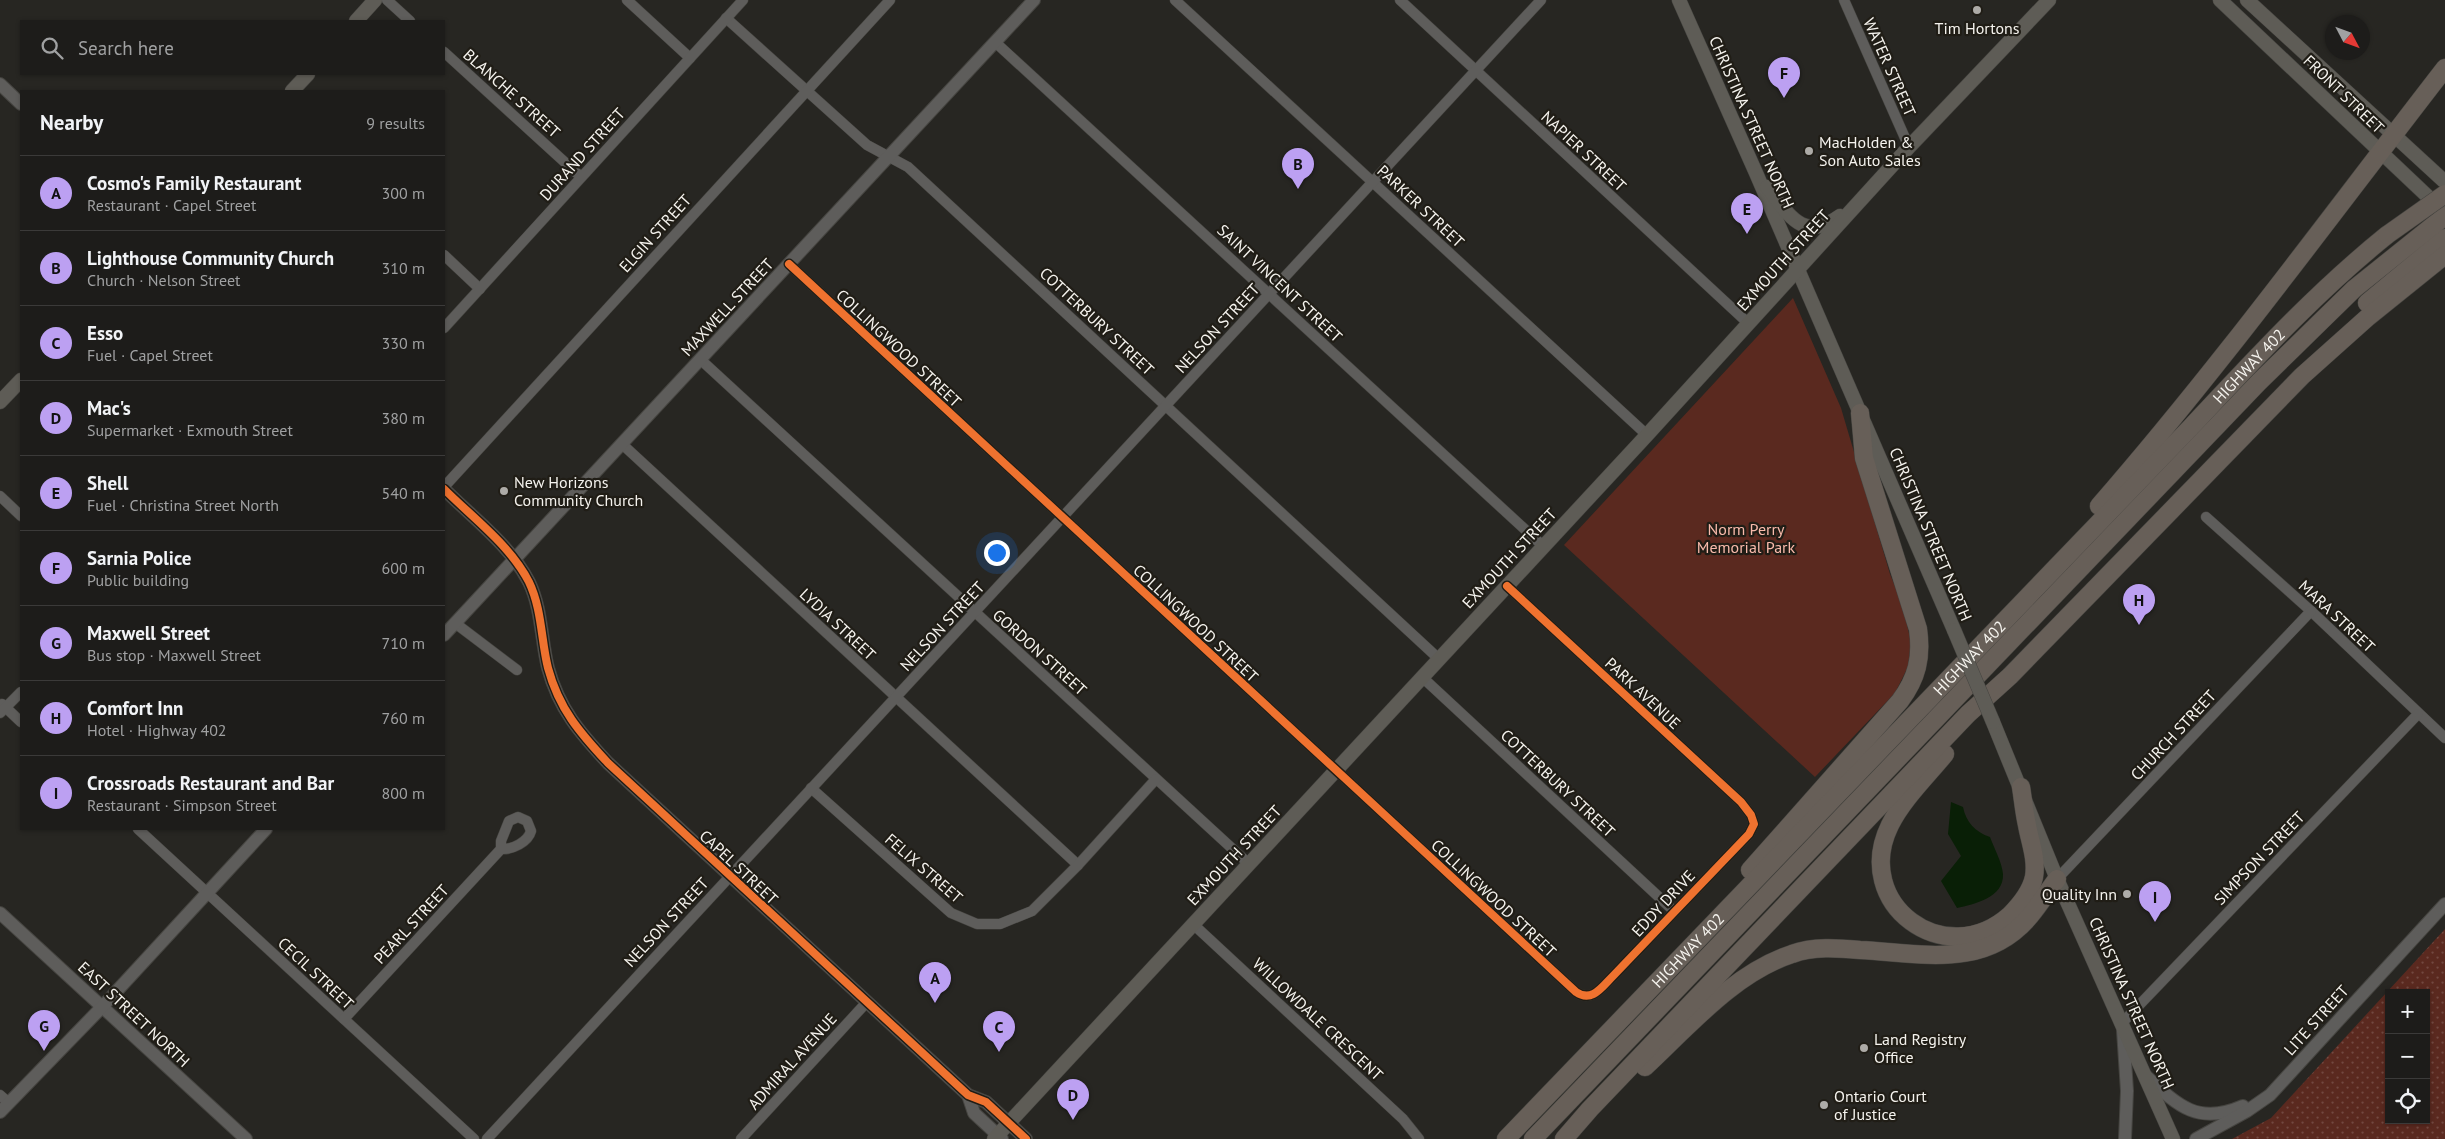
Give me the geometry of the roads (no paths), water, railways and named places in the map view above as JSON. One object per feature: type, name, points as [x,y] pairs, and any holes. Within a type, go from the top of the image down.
[{"type":"highway","points":[[1915,714],[1983,632],[2142,456],[2381,153],[2445,68]]},
{"type":"highway","points":[[2409,218],[2445,186]]},
{"type":"highway","name":"HIGHWAY 402","points":[[1506,1139],[2272,340],[2354,262],[2409,218],[2445,194]]},
{"type":"highway","points":[[1564,1139],[1590,1109],[1962,721],[2010,676],[2217,461],[2309,370],[2413,258],[2445,214]]},
{"type":"highway","name":"HIGHWAY 402","points":[[1547,1139],[2266,389],[2326,328],[2413,258],[2445,226]]},
{"type":"highway","points":[[1533,1139],[2259,382],[2340,302],[2445,238]]},
{"type":"highway","points":[[2413,258],[2445,255]]},
{"type":"highway","points":[[1502,1139],[1553,1078],[1750,869],[1900,701],[1913,681],[1920,652],[1918,629],[1864,458],[1860,413]]},
{"type":"highway","points":[[2010,676],[1899,810],[1889,826],[1880,860],[1881,874],[1890,899],[1908,920],[1930,933],[1960,938],[1976,936],[1989,930],[2016,909],[2030,888],[2035,866],[2021,787]]},
{"type":"highway","points":[[1568,1139],[1734,986],[1773,961],[1793,953],[1812,950],[1849,949],[1947,955],[1966,954],[1984,950],[1999,942],[2029,917],[2057,879]]},
{"type":"main road","points":[[357,20],[375,0]]},
{"type":"main road","name":"CHRISTINA STREET NORTH","points":[[1679,0],[1954,630],[2021,787],[2057,879],[2173,1139]]},
{"type":"main road","name":"EXMOUTH STREET","points":[[998,1138],[1008,1123],[1749,324],[1909,147],[2049,0]]},
{"type":"main road","name":"FRONT STREET","points":[[2220,0],[2445,214]]},
{"type":"main road","name":"FRONT STREET","points":[[2247,0],[2445,182]]},
{"type":"main road","points":[[293,90],[307,75]]},
{"type":"main road","points":[[1756,173],[1795,220],[1807,228],[1830,223],[1858,203]]},
{"type":"main road","points":[[0,402],[20,381]]},
{"type":"street","points":[[387,0],[409,20]]},
{"type":"street","points":[[627,0],[690,58]]},
{"type":"street","name":"DURAND STREET","points":[[445,327],[742,0]]},
{"type":"street","name":"ELGIN STREET","points":[[445,487],[890,0]]},
{"type":"street","name":"MAXWELL STREET","points":[[445,634],[1034,0]]},
{"type":"street","name":"PARKER STREET","points":[[1175,0],[1646,435]]},
{"type":"street","name":"NAPIER STREET","points":[[1400,0],[1749,324]]},
{"type":"street","name":"NELSON STREET","points":[[487,1139],[1540,0]]},
{"type":"street","name":"WATER STREET","points":[[1844,0],[1909,147]]},
{"type":"street","name":"COTTERBURY STREET","points":[[726,18],[867,145],[888,158],[908,167],[1439,658]]},
{"type":"street","name":"SAINT VINCENT STREET","points":[[995,42],[1544,546]]},
{"type":"street","name":"BLANCHE STREET","points":[[445,53],[581,177]]},
{"type":"street","points":[[0,84],[20,103]]},
{"type":"street","points":[[445,256],[480,289]]},
{"type":"street","name":"COLLINGWOOD STREET","points":[[789,264],[1576,992],[1584,997],[1588,996]]},
{"type":"street","name":"GORDON STREET","points":[[701,360],[1249,864]]},
{"type":"street","name":"LYDIA STREET","points":[[622,444],[1078,865]]},
{"type":"street","name":"CAPEL STREET","points":[[445,489],[502,545],[529,583],[540,620],[548,667],[560,705],[581,735],[608,764],[866,1003],[968,1095],[986,1102],[1026,1139]]},
{"type":"street","points":[[0,496],[20,515]]},
{"type":"street","name":"MARA STREET","points":[[2206,517],[2311,611],[2445,738]]},
{"type":"street","name":"PARK AVENUE","points":[[1507,586],[1741,802],[1751,815],[1754,824]]},
{"type":"street","name":"CHURCH STREET","points":[[2057,879],[2311,611]]},
{"type":"street","points":[[455,623],[517,670]]},
{"type":"street","name":"COTTERBURY STREET","points":[[1422,677],[1674,912]]},
{"type":"street","points":[[20,693],[2,708],[20,721]]},
{"type":"street","name":"SIMPSON STREET","points":[[2122,1023],[2418,714]]},
{"type":"street","name":"FELIX STREET","points":[[811,788],[951,913],[977,924],[1000,924],[1032,911],[1078,865],[1156,779]]},
{"type":"street","name":"EDDY DRIVE","points":[[1588,996],[1602,987],[1749,834],[1754,824]]},
{"type":"street","name":"CECIL STREET","points":[[139,830],[474,1139]]},
{"type":"street","points":[[3,1103],[102,1007],[265,830]]},
{"type":"street","name":"PEARL STREET","points":[[344,1019],[501,849]]},
{"type":"street","name":"LITE STREET","points":[[2196,1139],[2253,1107],[2281,1083],[2445,904]]},
{"type":"street","name":"EAST STREET NORTH","points":[[0,913],[246,1139]]},
{"type":"street","name":"WILLOWDALE CRESCENT","points":[[1193,924],[1403,1119],[1419,1139]]},
{"type":"street","name":"ADMIRAL AVENUE","points":[[741,1139],[866,1003]]},
{"type":"street","points":[[2122,1023],[2127,1091],[2125,1139]]},
{"type":"street","points":[[2145,1075],[2177,1104],[2193,1112],[2210,1115],[2221,1114],[2253,1102],[2281,1083]]},
{"type":"street","name":"CAPEL STREET","points":[[968,1095],[974,1113],[998,1138]]},
{"type":"place","name":"Tim Hortons","points":[[1977,10]]},
{"type":"place","name":"Sarnia Police","points":[[1784,98]]},
{"type":"place","name":"MacHolden & Son Auto Sales","points":[[1809,151]]},
{"type":"place","name":"Lighthouse Community Church","points":[[1298,189]]},
{"type":"place","name":"Shell","points":[[1747,234]]},
{"type":"place","name":"New Horizons Community Church","points":[[504,491]]},
{"type":"place","name":"Comfort Inn","points":[[2139,625]]},
{"type":"place","name":"Quality Inn","points":[[2127,894]]},
{"type":"place","name":"Crossroads Restaurant and Bar","points":[[2155,922]]},
{"type":"place","name":"Cosmo's Family Restaurant","points":[[935,1003]]},
{"type":"place","name":"Land Registry Office","points":[[1864,1048]]},
{"type":"place","name":"Maxwell Street","points":[[44,1051]]},
{"type":"place","name":"Esso","points":[[999,1052]]},
{"type":"place","name":"Ontario Court of Justice","points":[[1824,1105]]},
{"type":"place","name":"Mac's","points":[[1073,1120]]},
{"type":"park label","name":"Norm Perry Memorial Park","points":[[1746,538]]}]
